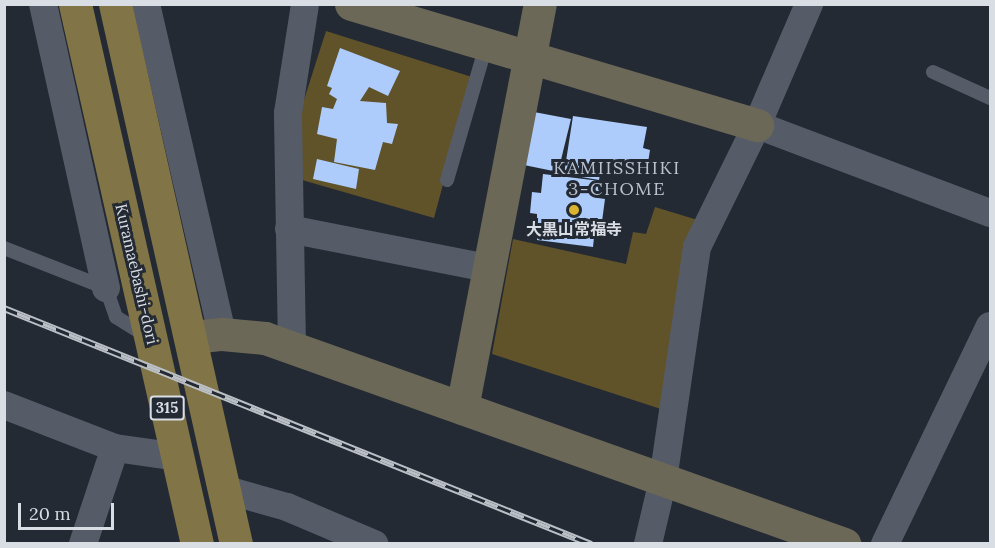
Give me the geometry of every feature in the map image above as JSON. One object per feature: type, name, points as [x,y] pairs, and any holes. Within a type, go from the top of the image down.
[{"type":"main road","name":"Kuramaebashi-dori","points":[[75,4],[138,272],[197,543]]},
{"type":"main road","name":"315","points":[[116,4],[175,268],[207,335],[223,489],[236,543]]},
{"type":"street","points":[[43,4],[106,288]]},
{"type":"street","points":[[146,4],[207,335],[265,338],[844,543]]},
{"type":"street","points":[[291,347],[288,113],[305,4]]},
{"type":"street","points":[[351,4],[529,59],[757,125],[990,213]]},
{"type":"street","points":[[462,408],[487,268],[540,4]]},
{"type":"street","points":[[648,543],[663,480],[697,247],[757,125],[809,4]]},
{"type":"street","points":[[289,229],[487,268]]},
{"type":"street","points":[[885,543],[990,326]]},
{"type":"street","points":[[4,405],[115,448],[178,457]]},
{"type":"street","points":[[83,543],[115,448]]},
{"type":"street","points":[[223,489],[287,507],[374,543]]},
{"type":"lane","points":[[447,180],[486,46]]},
{"type":"lane","points":[[933,72],[990,98]]},
{"type":"lane","points":[[4,248],[106,288],[116,317],[152,339]]},
{"type":"shaded area","points":[[326,31],[472,77],[434,218],[302,180],[302,106]]},
{"type":"shaded area","points":[[655,207],[704,222],[664,410],[492,354],[513,239],[626,264],[633,232],[646,234]]},
{"type":"building","points":[[340,48],[400,71],[388,96],[369,87],[360,101],[386,103],[387,123],[398,124],[392,144],[383,142],[375,170],[334,162],[337,139],[317,134],[322,107],[333,109],[337,99],[329,94],[332,88],[327,86]]},
{"type":"building","points":[[534,112],[571,119],[558,172],[524,165]]},
{"type":"building","points":[[573,116],[647,127],[643,148],[650,150],[647,169],[602,162],[599,180],[564,174]]},
{"type":"building","points":[[317,159],[359,169],[356,189],[313,179]]},
{"type":"building","points":[[543,174],[600,181],[598,198],[605,199],[601,229],[595,228],[593,247],[537,240],[537,214],[530,213],[532,192],[541,193]]},
{"type":"railway","points":[[4,308],[591,544]]},
{"type":"place","name":"大黒山常福寺","points":[[574,210]]},
{"type":"district","name":"KAMIISSHIKI 3-CHOME","points":[[617,180]]}]
